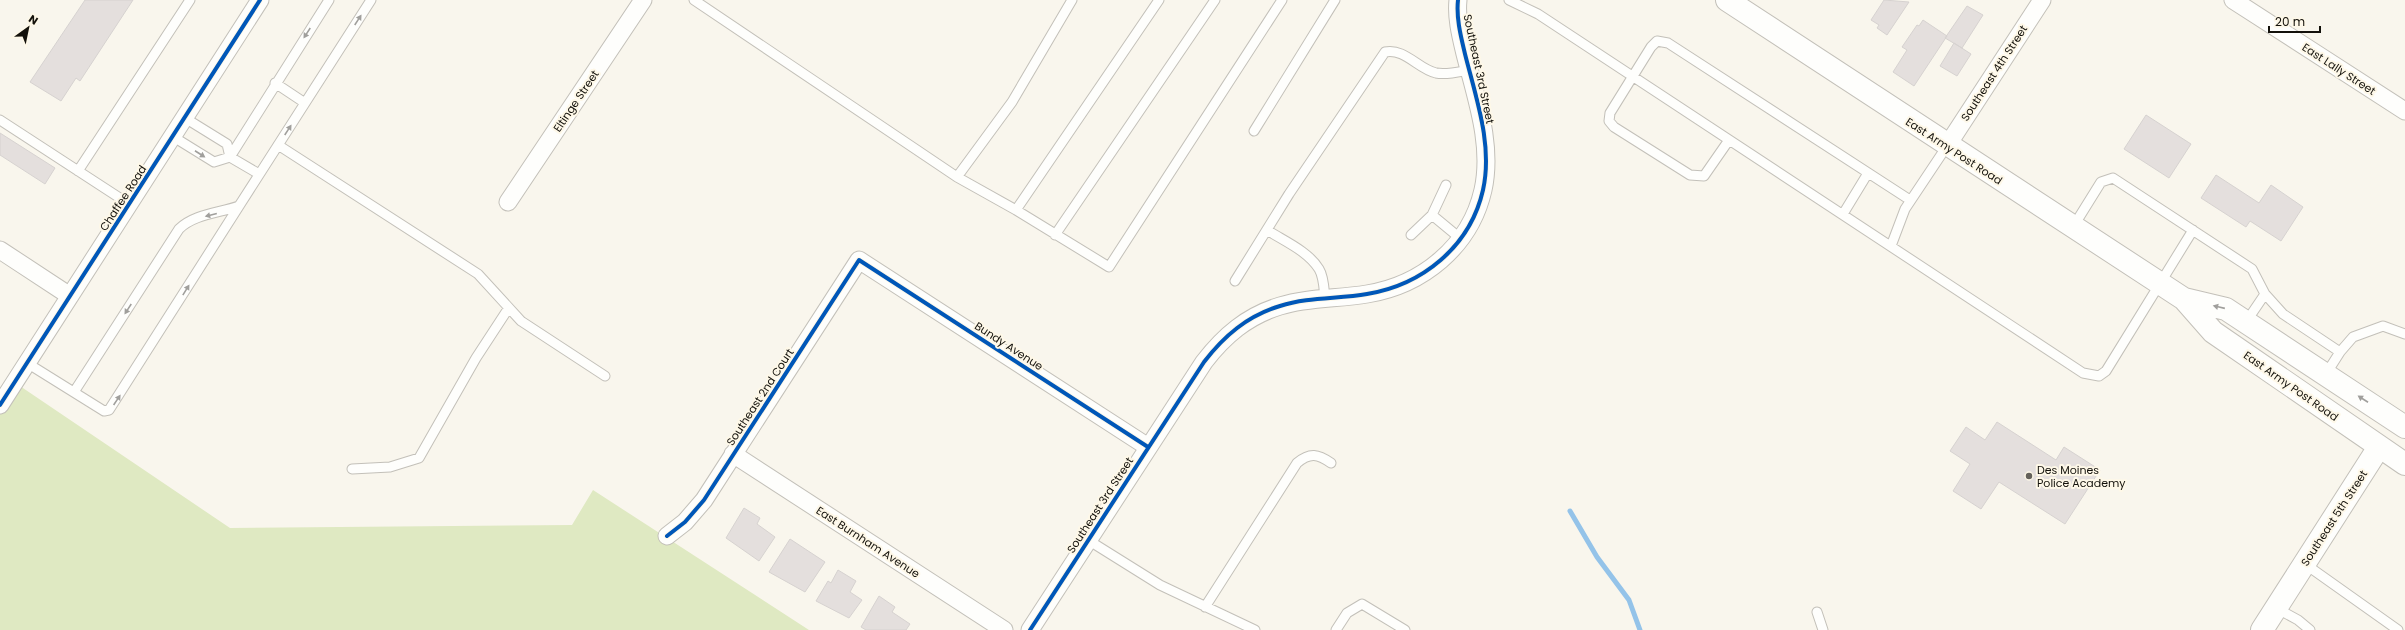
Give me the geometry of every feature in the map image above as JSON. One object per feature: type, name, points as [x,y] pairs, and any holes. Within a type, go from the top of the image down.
[{"type":"main road","name":"East Army Post Road","points":[[1726,0],[1946,146],[2184,299],[2213,332],[2405,464]]},
{"type":"main road","name":"East Army Post Road","points":[[2184,299],[2226,309],[2326,374],[2402,418]]},
{"type":"main road","name":"Southeast 5th Street","points":[[2262,630],[2379,447],[2402,418]]},
{"type":"street","name":"Chaffee Road","points":[[0,405],[260,0]]},
{"type":"street","name":"Eltinge Street","points":[[508,202],[643,0]]},
{"type":"street","name":"Southeast 3rd Street","points":[[1030,630],[1148,447],[1204,362],[1219,342],[1237,327],[1258,314],[1281,305],[1387,290],[1409,282],[1430,270],[1449,253],[1460,239],[1475,214],[1483,191],[1486,167],[1483,131],[1461,33],[1458,0]]},
{"type":"street","name":"Southeast 4th Street","points":[[1946,146],[2042,0]]},
{"type":"street","name":"East Lally Street","points":[[2234,0],[2405,111]]},
{"type":"street","points":[[0,250],[70,296]]},
{"type":"street","name":"Bundy Avenue","points":[[860,260],[1148,447]]},
{"type":"street","name":"Southeast 2nd Court","points":[[667,536],[685,522],[704,500],[860,260]]},
{"type":"street","name":"East Burnham Avenue","points":[[733,454],[1004,630]]},
{"type":"lane","points":[[78,171],[190,0]]},
{"type":"lane","points":[[172,136],[214,162],[230,157],[275,83],[329,0]]},
{"type":"lane","points":[[27,363],[104,411],[114,404],[371,0]]},
{"type":"lane","points":[[694,0],[957,177],[1016,210],[1055,235],[1109,266],[1282,0]]},
{"type":"lane","points":[[957,177],[1012,102],[1072,0]]},
{"type":"lane","points":[[1016,210],[1159,0]]},
{"type":"lane","points":[[1055,235],[1215,0]]},
{"type":"lane","points":[[1254,131],[1335,0]]},
{"type":"lane","points":[[1509,0],[1538,14],[2083,373],[2099,376],[2106,371],[2193,230]]},
{"type":"lane","points":[[1729,140],[1704,176],[1698,177],[1690,175],[1614,127],[1609,121],[1610,113],[1632,76],[1657,41],[1668,43],[1910,200]]},
{"type":"lane","points":[[1235,281],[1385,52],[1396,52],[1434,72],[1449,74],[1469,70]]},
{"type":"lane","points":[[275,83],[305,103]]},
{"type":"lane","points":[[185,118],[227,144],[230,157],[259,174]]},
{"type":"lane","points":[[0,120],[129,204]]},
{"type":"lane","points":[[278,145],[478,274],[508,309],[521,321],[606,376]]},
{"type":"lane","points":[[1891,246],[1910,200],[1946,146]]},
{"type":"lane","points":[[1843,214],[1868,173]]},
{"type":"lane","points":[[2073,227],[2101,182],[2113,178],[2252,269],[2265,294],[2283,314],[2340,352]]},
{"type":"lane","points":[[1411,235],[1432,215],[1446,185]]},
{"type":"lane","points":[[74,392],[179,230],[185,224],[202,216],[239,206]]},
{"type":"lane","points":[[1432,215],[1460,239]]},
{"type":"lane","points":[[1267,230],[1307,255],[1319,268],[1323,279],[1325,299]]},
{"type":"lane","points":[[2246,322],[2265,294]]},
{"type":"lane","points":[[352,469],[390,467],[419,458],[476,358],[508,309]]},
{"type":"lane","points":[[2326,374],[2340,352],[2353,337],[2383,326],[2405,334]]},
{"type":"lane","points":[[1205,608],[1297,463],[1313,454],[1320,455],[1331,462]]},
{"type":"lane","points":[[1088,540],[1160,585],[1205,608],[1255,630]]},
{"type":"lane","points":[[2305,564],[2398,630]]},
{"type":"lane","points":[[1336,630],[1347,613],[1362,604],[1405,630]]},
{"type":"lane","points":[[2276,608],[2298,620],[2310,630]]},
{"type":"lane","points":[[1817,612],[1822,630]]},
{"type":"green space","points":[[14,382],[230,528],[572,525],[593,490],[809,630],[0,630],[0,405]]},
{"type":"building","points":[[85,0],[133,0],[80,81],[76,78],[61,101],[30,82]]},
{"type":"building","points":[[1884,0],[1909,2],[1887,35],[1877,28],[1879,25],[1871,20]]},
{"type":"building","points":[[1967,6],[1983,15],[1962,48],[1945,38]]},
{"type":"building","points":[[1923,20],[1947,36],[1914,86],[1893,72],[1907,50],[1902,47],[1917,25],[1919,26]]},
{"type":"building","points":[[1954,43],[1971,54],[1957,76],[1940,66]]},
{"type":"building","points":[[2146,115],[2191,144],[2169,178],[2124,149]]},
{"type":"building","points":[[0,133],[55,168],[45,184],[0,155]]},
{"type":"building","points":[[2216,175],[2259,203],[2271,185],[2303,207],[2281,241],[2250,221],[2246,227],[2201,198]]},
{"type":"building","name":"Des Moines Police Academy","points":[[1997,422],[2056,460],[2064,447],[2100,470],[2065,524],[1999,482],[1981,509],[1953,491],[1970,464],[1950,451],[1966,427],[1985,440]]},
{"type":"building","points":[[744,508],[760,518],[757,524],[775,537],[759,561],[726,538]]},
{"type":"building","points":[[790,539],[825,562],[805,592],[769,572]]},
{"type":"building","points":[[838,570],[856,581],[850,592],[862,600],[849,618],[816,601],[828,581],[831,583]]},
{"type":"building","points":[[879,596],[895,607],[892,612],[910,624],[906,630],[866,630],[861,627]]},
{"type":"waterway","points":[[1570,511],[1597,557],[1629,600],[1640,630]]},
{"type":"cycle path","points":[[0,405],[260,0]]},
{"type":"cycle path","points":[[1030,630],[1204,362],[1228,335],[1257,315],[1280,306],[1301,301],[1367,294],[1406,282],[1441,260],[1455,246],[1467,229],[1477,210],[1483,190],[1486,173],[1486,156],[1482,122],[1459,27],[1458,0]]},
{"type":"cycle path","points":[[667,536],[685,522],[704,500],[859,260],[1148,447]]},
{"type":"place","name":"Des Moines Police Academy","points":[[2029,476]]}]
